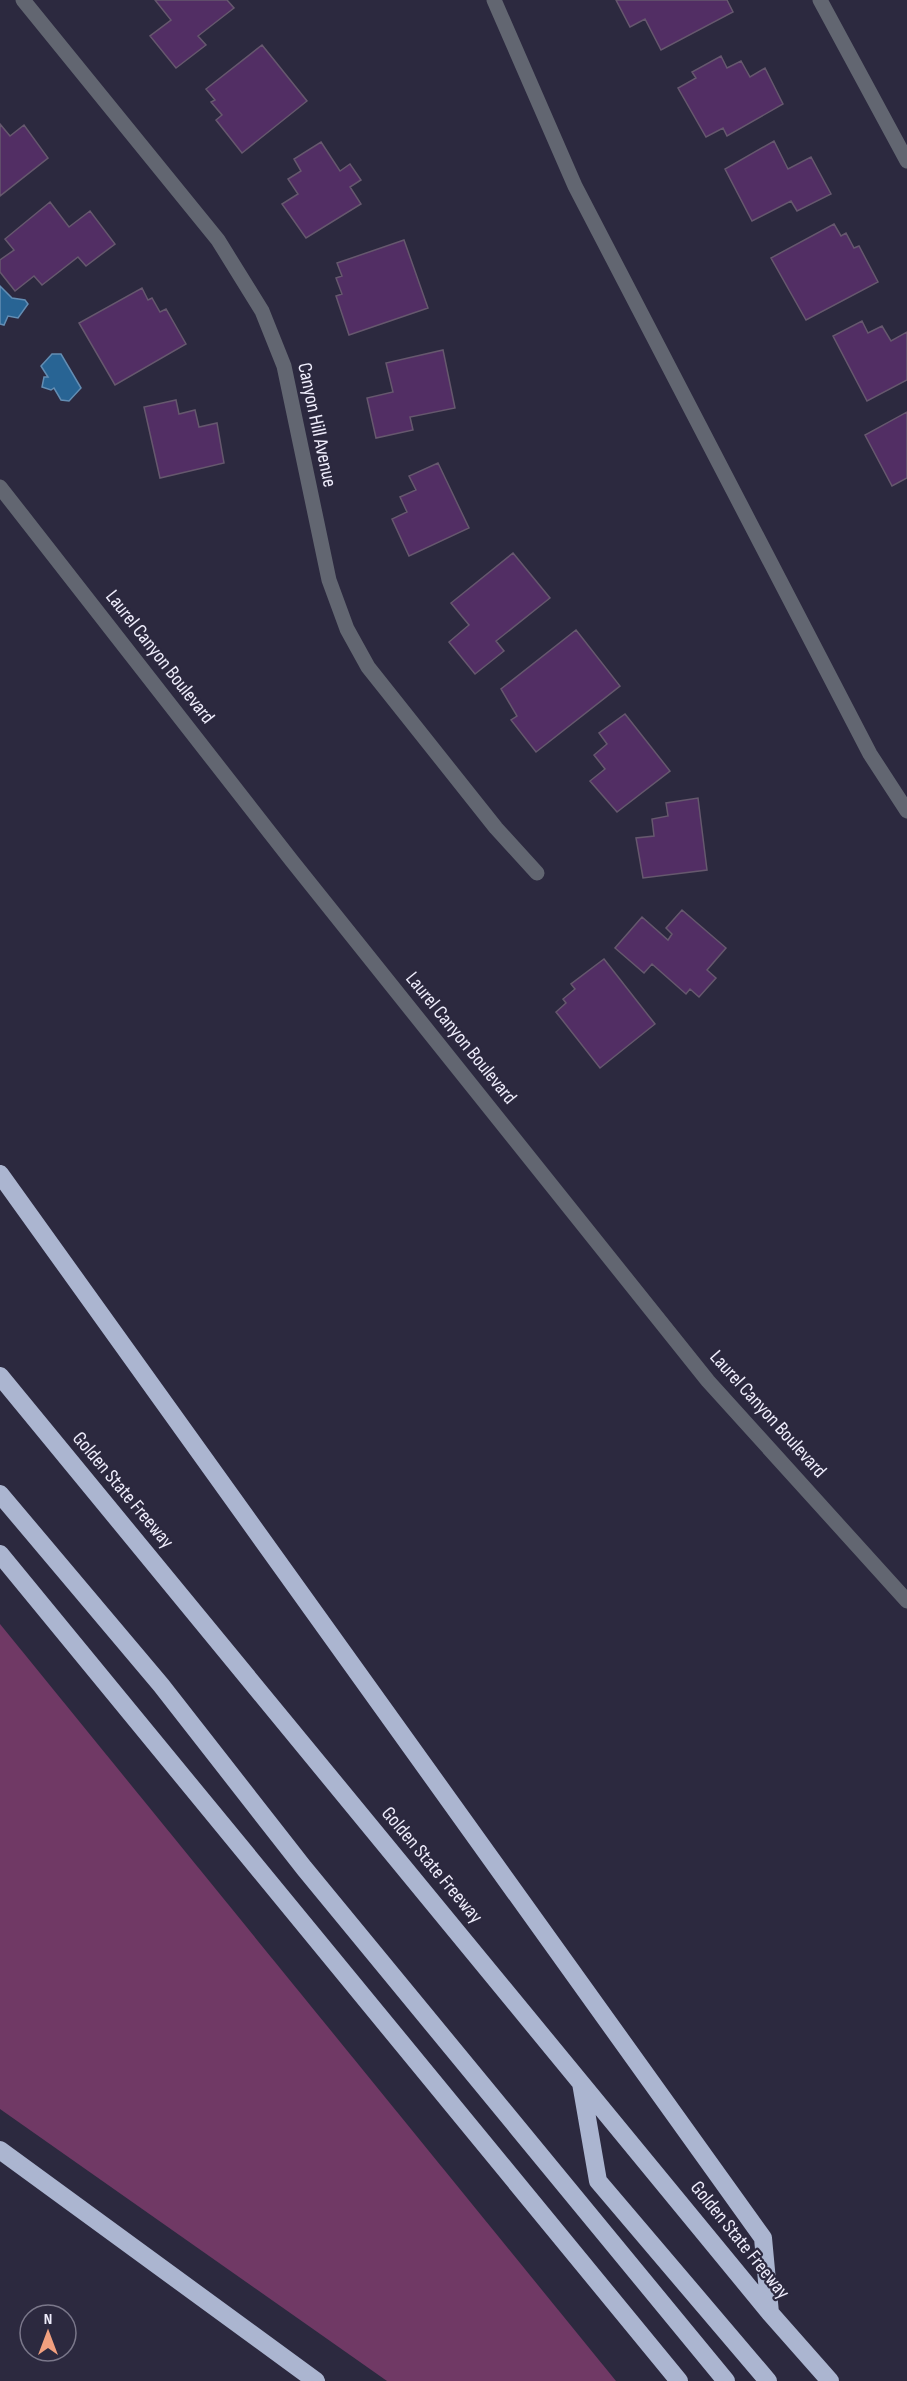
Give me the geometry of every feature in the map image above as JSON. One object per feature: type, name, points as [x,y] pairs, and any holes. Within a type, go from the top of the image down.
[{"type":"highway","points":[[0,1174],[763,2238],[770,2313]]},
{"type":"highway","name":"Golden State Freeway","points":[[0,1376],[770,2313],[830,2381]]},
{"type":"highway","points":[[0,1494],[161,1685],[312,1877],[726,2381]]},
{"type":"highway","points":[[0,1554],[679,2381]]},
{"type":"highway","points":[[581,2081],[598,2181],[768,2381]]},
{"type":"highway","points":[[0,2150],[316,2381]]},
{"type":"street","name":"Canyon Hill Avenue","points":[[23,0],[218,240],[262,311],[284,366],[329,580],[347,629],[368,667],[496,828],[537,873]]},
{"type":"street","points":[[494,0],[580,196],[870,754],[907,811]]},
{"type":"street","points":[[820,0],[907,161]]},
{"type":"street","name":"Laurel Canyon Boulevard","points":[[0,487],[292,861],[708,1381],[907,1601]]},
{"type":"shaded area","points":[[0,1624],[616,2381],[387,2381],[0,2109]]},
{"type":"water","points":[[0,286],[12,298],[25,300],[28,304],[18,318],[8,316],[4,325],[0,324]]},
{"type":"water","points":[[52,354],[61,354],[81,388],[69,401],[61,400],[54,388],[51,390],[42,387],[44,377],[48,377],[41,366]]},
{"type":"building","points":[[155,0],[227,0],[234,8],[198,36],[206,45],[176,68],[150,36],[171,20]]},
{"type":"building","points":[[616,0],[727,0],[733,12],[661,50],[645,19],[630,27]]},
{"type":"building","points":[[262,45],[307,101],[242,153],[216,120],[222,115],[211,102],[215,100],[206,89]]},
{"type":"building","points":[[721,56],[727,68],[741,61],[750,77],[765,68],[783,104],[727,136],[723,128],[706,137],[678,88],[696,78],[692,72]]},
{"type":"building","points":[[0,124],[10,136],[24,125],[48,158],[0,196]]},
{"type":"building","points":[[774,141],[788,169],[811,157],[831,194],[797,211],[791,201],[752,221],[725,169]]},
{"type":"building","points":[[321,142],[340,171],[350,164],[361,180],[350,187],[361,204],[306,238],[282,204],[298,194],[288,179],[301,171],[294,159]]},
{"type":"building","points":[[50,202],[69,227],[90,211],[115,244],[86,266],[78,257],[42,285],[34,276],[15,291],[0,272],[0,260],[14,250],[5,239]]},
{"type":"building","points":[[834,224],[841,236],[846,233],[854,248],[859,246],[878,282],[806,320],[771,258]]},
{"type":"building","points":[[404,240],[428,308],[349,335],[336,296],[342,294],[336,278],[342,276],[337,263]]},
{"type":"building","points":[[142,288],[148,300],[152,298],[160,312],[166,309],[186,344],[115,385],[79,323]]},
{"type":"building","points":[[862,321],[868,333],[882,326],[891,341],[907,332],[907,380],[867,401],[833,336]]},
{"type":"building","points":[[443,350],[455,408],[410,417],[413,430],[376,438],[367,398],[393,392],[386,363]]},
{"type":"building","points":[[176,400],[179,414],[195,410],[199,427],[217,423],[224,463],[160,478],[144,407]]},
{"type":"building","points":[[907,412],[907,478],[892,486],[865,435]]},
{"type":"building","points":[[438,463],[469,528],[409,556],[392,519],[407,512],[400,497],[416,490],[409,476]]},
{"type":"building","points":[[513,553],[550,598],[496,641],[504,651],[475,674],[449,642],[469,625],[451,603]]},
{"type":"building","points":[[576,630],[620,686],[536,752],[511,720],[517,716],[501,689]]},
{"type":"building","points":[[625,714],[670,771],[617,812],[590,781],[605,769],[594,755],[607,744],[599,733]]},
{"type":"building","points":[[698,798],[707,870],[643,878],[636,838],[654,836],[652,819],[668,816],[666,803]]},
{"type":"building","points":[[682,910],[726,948],[707,970],[716,978],[699,997],[690,989],[686,994],[652,964],[644,973],[615,948],[642,917],[668,940],[672,934],[666,928]]},
{"type":"building","points":[[604,959],[655,1024],[600,1068],[556,1012],[566,1003],[563,999],[575,989],[571,984]]}]
